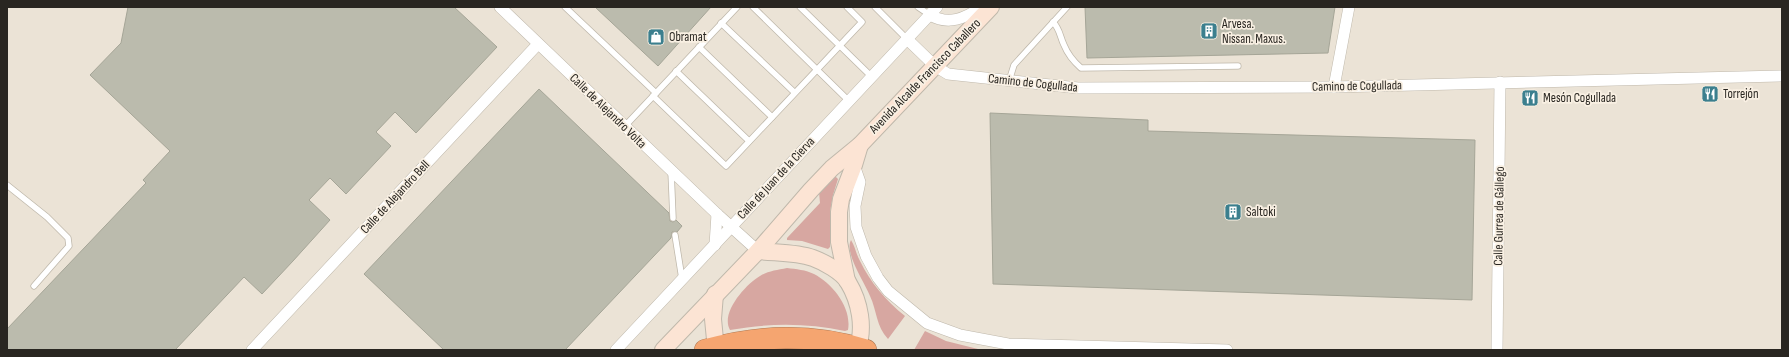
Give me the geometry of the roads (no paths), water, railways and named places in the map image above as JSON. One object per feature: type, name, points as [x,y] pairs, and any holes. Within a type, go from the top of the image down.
[{"type":"highway","points":[[712,349],[754,339],[788,337],[818,339],[861,349]]},
{"type":"main road","name":"Avenida Alcalde Francisco Caballero","points":[[663,350],[715,294],[758,251],[832,168],[860,145],[991,7]]},
{"type":"main road","name":"Avenida Alcalde Francisco Caballero","points":[[860,145],[854,165],[845,186],[839,212],[839,242],[847,281],[859,310],[861,349]]},
{"type":"main road","points":[[758,251],[793,254],[814,258],[832,269],[847,281]]},
{"type":"main road","points":[[712,349],[715,294]]},
{"type":"street","name":"Calle de Alejandro Volta","points":[[500,7],[671,171],[758,251]]},
{"type":"street","points":[[934,11],[937,19],[951,21],[967,16],[982,7]]},
{"type":"street","points":[[1334,87],[1349,7]]},
{"type":"street","name":"Calle de Juan de la Cierva","points":[[616,350],[934,11]]},
{"type":"street","name":"Camino de Cogullada","points":[[907,39],[935,66],[948,74],[1078,88],[1334,87],[1782,76]]},
{"type":"street","name":"Calle de Alejandro Bell","points":[[252,350],[538,44]]},
{"type":"street","name":"Calle Gurrea de Gállego","points":[[1497,350],[1500,82]]},
{"type":"street","points":[[854,165],[860,182],[855,206],[856,227],[866,256],[878,278],[888,290],[921,319],[937,328],[996,343],[1227,350]]},
{"type":"street","points":[[715,245],[717,214]]},
{"type":"street","points":[[1103,350],[1114,347]]},
{"type":"lane","points":[[565,7],[655,94],[726,166],[839,44],[862,22],[847,7]]},
{"type":"lane","points":[[625,126],[737,7]]},
{"type":"lane","points":[[753,7],[849,101]]},
{"type":"lane","points":[[800,7],[872,77]]},
{"type":"lane","points":[[875,7],[907,39]]},
{"type":"lane","points":[[918,7],[934,11]]},
{"type":"lane","points":[[1009,81],[1014,65],[1067,7]]},
{"type":"lane","points":[[1053,22],[1058,27],[1072,60],[1081,68],[1238,66]]},
{"type":"lane","points":[[722,23],[794,92]]},
{"type":"lane","points":[[700,47],[772,117]]},
{"type":"lane","points":[[676,72],[749,141]]},
{"type":"lane","points":[[671,171],[673,218]]},
{"type":"lane","points":[[7,185],[47,217],[63,232],[70,242],[69,246],[34,286]]},
{"type":"lane","points":[[675,235],[682,279]]},
{"type":"place","name":"Arvesa. Nissan. Maxus.","points":[[1209,31]]},
{"type":"place","name":"Obramat","points":[[656,37]]},
{"type":"place","name":"Torrejón","points":[[1710,94]]},
{"type":"place","name":"Mesón Cogullada","points":[[1530,98]]},
{"type":"place","name":"Saltoki","points":[[1233,212]]}]
